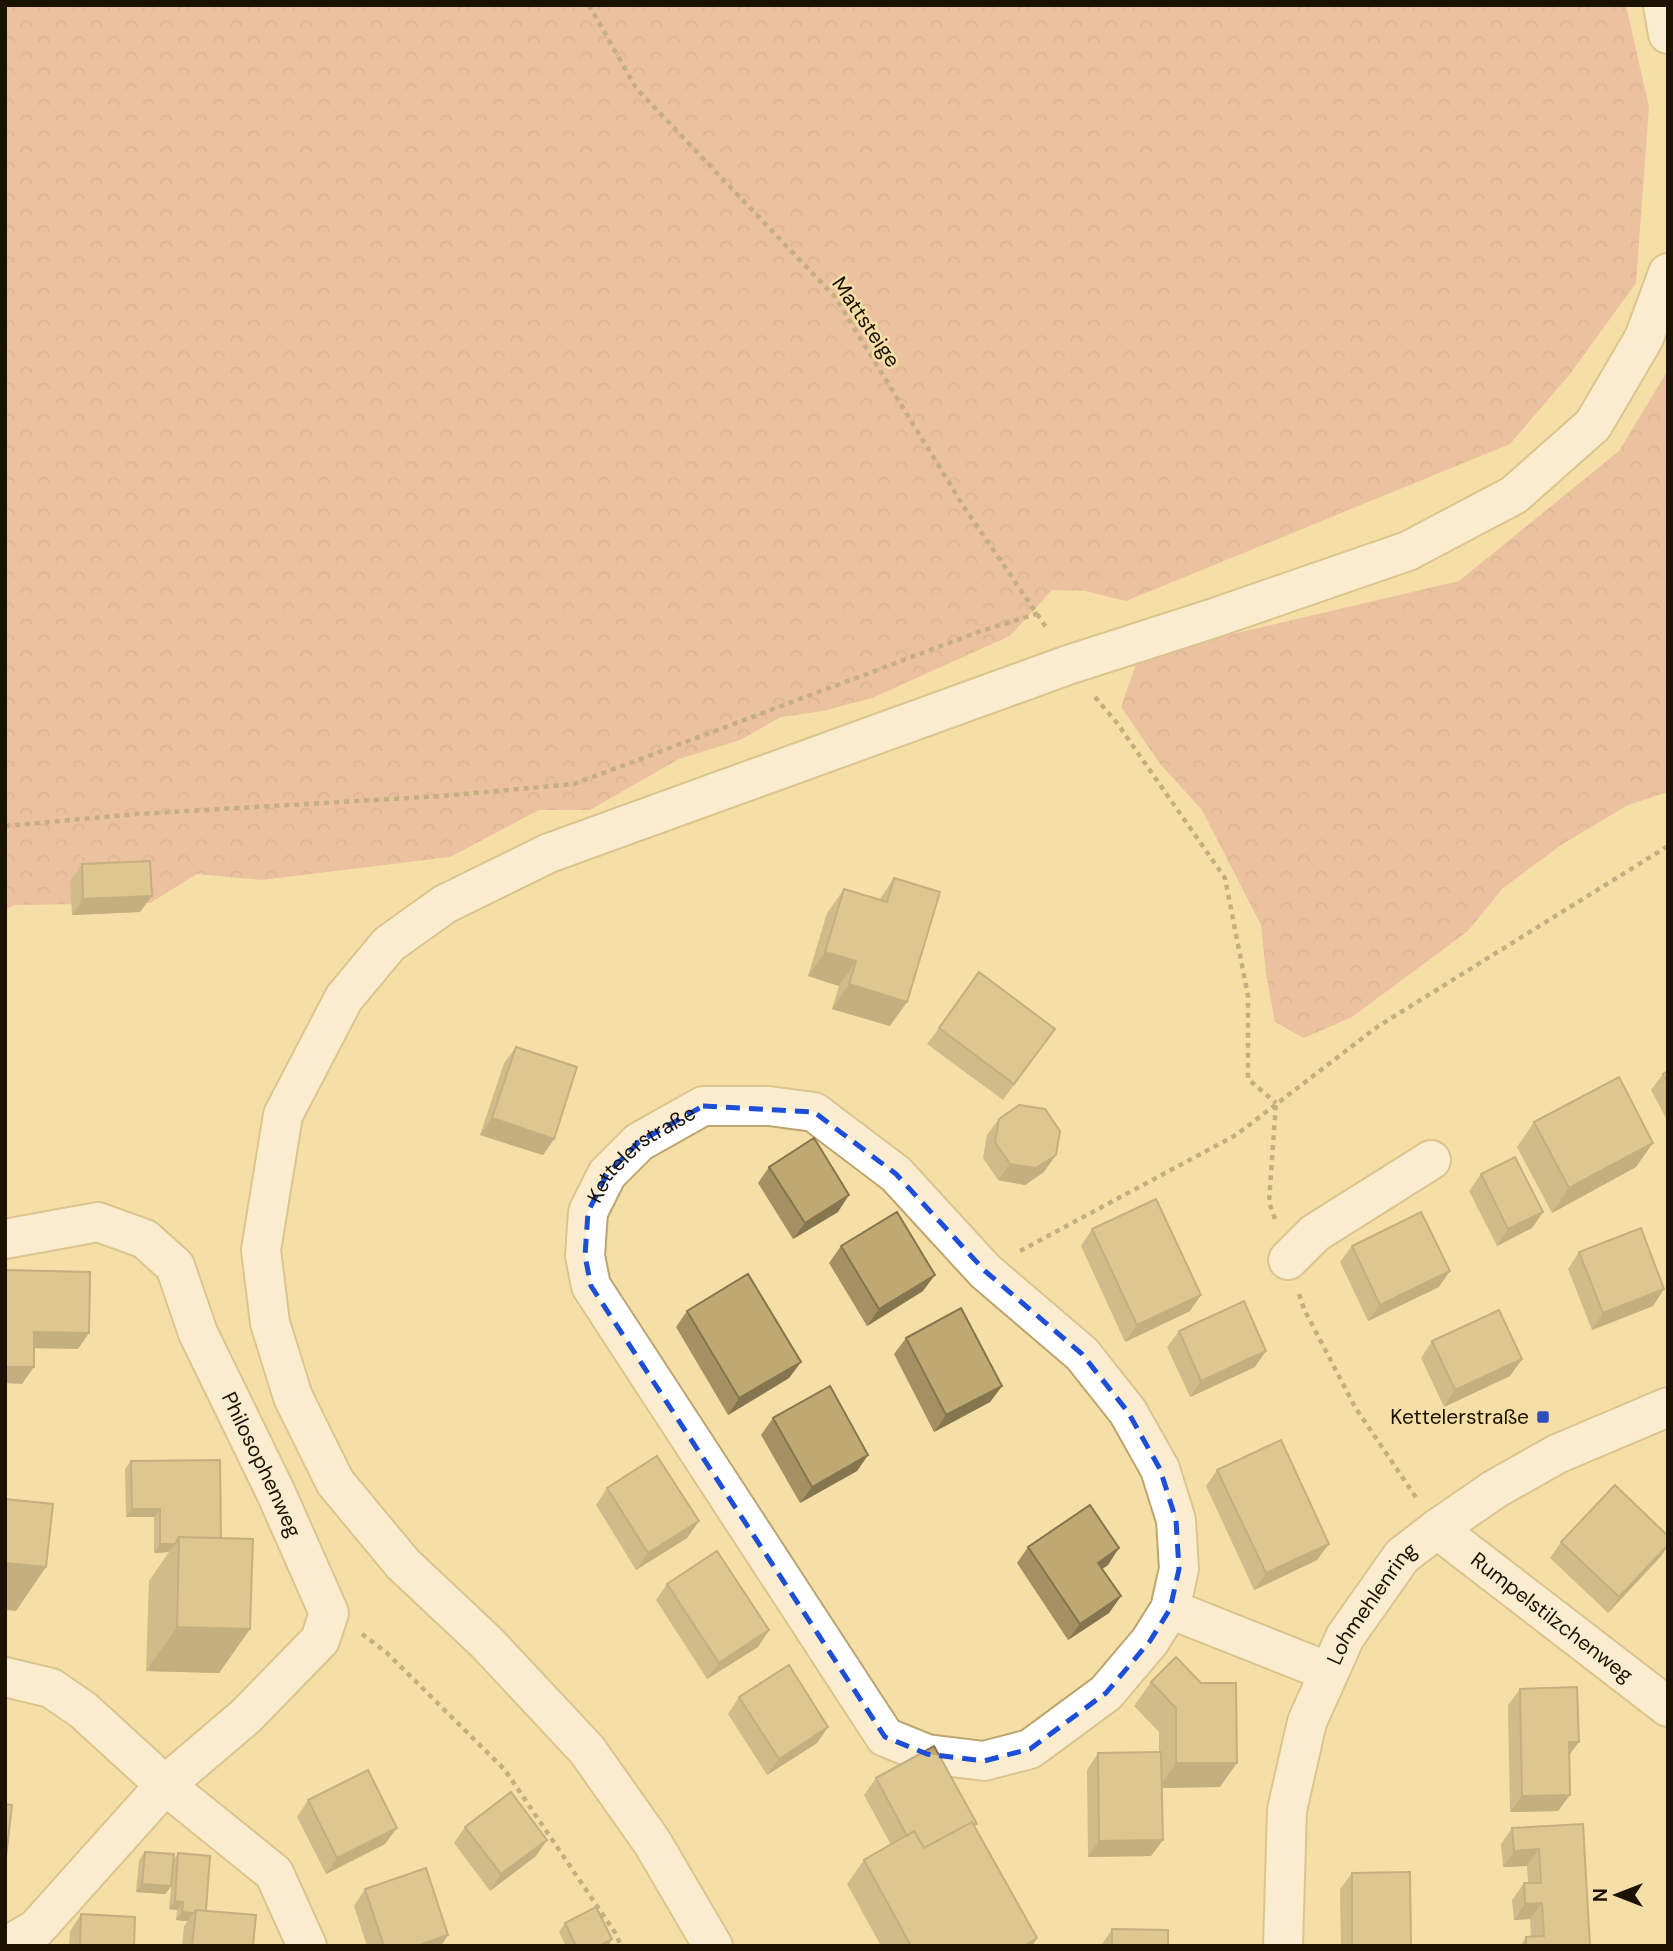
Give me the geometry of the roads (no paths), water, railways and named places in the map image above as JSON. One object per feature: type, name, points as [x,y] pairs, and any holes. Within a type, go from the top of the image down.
[{"type":"street","points":[[1663,5],[1668,34]]},
{"type":"street","points":[[713,1946],[652,1842],[587,1750],[486,1643],[403,1564],[335,1482],[293,1397],[270,1322],[261,1250],[283,1115],[344,998],[389,944],[445,904],[549,853],[1068,665],[1408,551],[1514,495],[1593,425],[1644,338],[1668,273]]},
{"type":"street","name":"Kettelerstraße","points":[[703,1106],[769,1106],[814,1112],[896,1174],[985,1270],[1082,1354],[1128,1412],[1160,1469],[1176,1520],[1179,1569],[1170,1609],[1150,1641],[1106,1693],[1030,1749],[984,1761],[927,1754],[885,1737],[591,1286],[585,1256],[589,1212],[607,1174],[639,1142],[703,1106]]},
{"type":"street","points":[[1288,1260],[1315,1233],[1431,1160]]},
{"type":"street","name":"Philosophenweg","points":[[5,1239],[97,1222],[145,1238],[175,1266],[198,1333],[276,1493],[329,1613],[320,1640],[246,1716],[165,1785]]},
{"type":"street","name":"Lohmehlenring","points":[[1283,1946],[1287,1810],[1307,1722],[1345,1637],[1402,1556],[1495,1489],[1558,1454],[1668,1407]]},
{"type":"street","name":"Rumpelstilzchenweg","points":[[1437,1529],[1668,1707]]},
{"type":"street","points":[[1170,1609],[1329,1672]]},
{"type":"street","points":[[5,1677],[51,1688],[83,1710],[165,1785],[274,1873],[307,1946]]},
{"type":"street","points":[[7,1946],[36,1929],[165,1785]]},
{"type":"place","name":"Kettelerstraße","points":[[1543,1417]]}]
